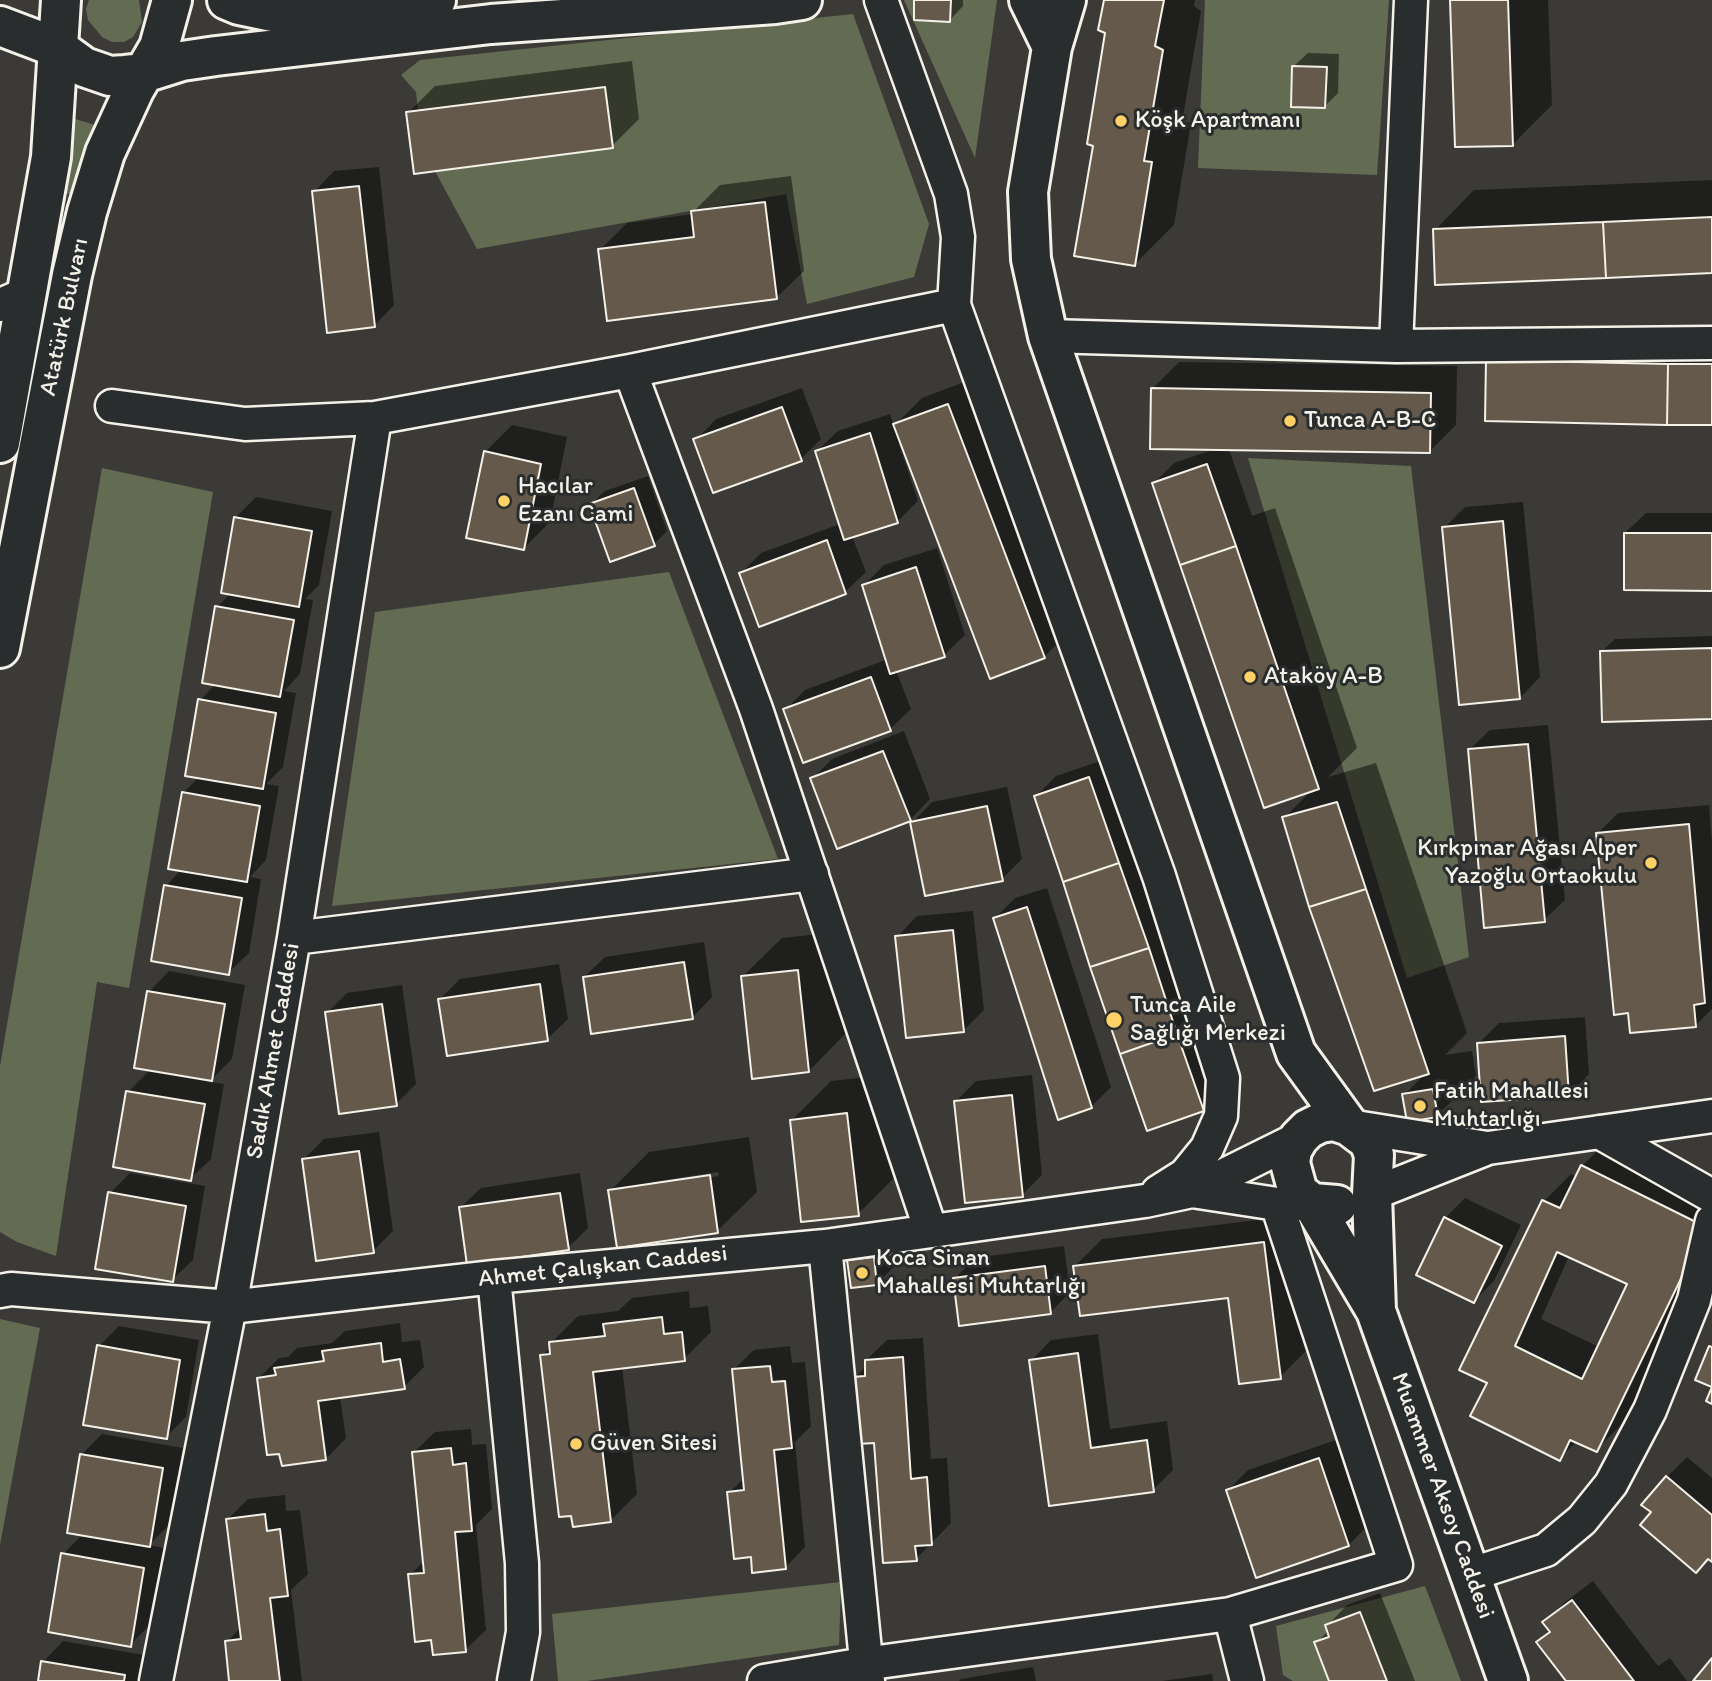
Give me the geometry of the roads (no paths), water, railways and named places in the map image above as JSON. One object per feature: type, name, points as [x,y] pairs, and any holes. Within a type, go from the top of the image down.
[{"type":"main road","name":"Atatürk Bulvarı","points":[[0,443],[13,299],[51,157],[61,0]]},
{"type":"main road","name":"Atatürk Bulvarı","points":[[0,648],[72,275],[87,212],[105,153],[159,47],[172,0]]},
{"type":"main road","points":[[227,0],[276,13],[307,15],[436,0]]},
{"type":"main road","points":[[0,26],[58,48],[84,67],[110,76],[144,73],[182,61],[216,56],[491,24],[803,0]]},
{"type":"main road","points":[[1029,0],[1052,47]]},
{"type":"main road","points":[[1052,47],[1053,0]]},
{"type":"main road","points":[[1066,0],[1052,47],[1028,192],[1031,259],[1048,336],[1296,1053],[1349,1126],[1369,1141],[1374,1155],[1372,1194],[1336,1205],[1294,1204],[1298,1192],[1290,1163],[1298,1138],[1320,1123],[1334,1121],[1349,1126]]},
{"type":"main road","points":[[1296,1053],[1298,1138]]},
{"type":"main road","name":"Muammer Aksoy Caddesi","points":[[1372,1194],[1376,1311],[1508,1681]]},
{"type":"main road","name":"Muammer Aksoy Caddesi","points":[[1294,1204],[1376,1311]]},
{"type":"street","points":[[881,0],[951,194],[958,237],[954,305],[1159,876],[1223,1078],[1221,1116],[1207,1148],[1185,1175],[1145,1201]]},
{"type":"street","points":[[1396,346],[1411,0]]},
{"type":"street","points":[[112,406],[245,424],[375,418],[630,371],[954,305]]},
{"type":"street","points":[[1048,336],[1396,346],[1712,343]]},
{"type":"street","points":[[630,371],[756,709],[931,1231]]},
{"type":"street","name":"Sadık Ahmet Caddesi","points":[[156,1681],[230,1307],[294,938],[375,418]]},
{"type":"street","points":[[294,938],[811,874]]},
{"type":"street","points":[[1372,1194],[1488,1148],[1712,1116]]},
{"type":"street","points":[[1349,1126],[1488,1148]]},
{"type":"street","points":[[1599,1132],[1712,1196]]},
{"type":"street","name":"Ahmet Çalışkan Caddesi","points":[[4,1288],[230,1307],[825,1246],[1145,1201],[1192,1191],[1298,1138]]},
{"type":"street","name":"Ahmet Çalışkan Caddesi","points":[[1192,1191],[1294,1204]]},
{"type":"street","points":[[764,1681],[866,1673],[1230,1614],[1396,1565],[1294,1204]]},
{"type":"street","points":[[1469,1575],[1546,1550],[1582,1520],[1611,1485],[1650,1410],[1694,1300],[1712,1221]]},
{"type":"street","points":[[825,1246],[866,1673]]},
{"type":"street","points":[[494,1278],[522,1563],[523,1632],[514,1681]]},
{"type":"street","points":[[1230,1614],[1247,1681]]},
{"type":"place","name":"Köşk Apartmanı","points":[[1121,121]]},
{"type":"place","name":"Tunca A-B-C","points":[[1290,421]]},
{"type":"place","name":"Hacılar Ezanı Cami","points":[[504,501]]},
{"type":"place","name":"Ataköy A-B","points":[[1250,677]]},
{"type":"place","name":"Kırkpınar Ağası Alper Yazoğlu Ortaokulu","points":[[1651,863]]},
{"type":"place","name":"Tunca Aile Sağlığı Merkezi","points":[[1114,1020]]},
{"type":"place","name":"Fatih Mahallesi Muhtarlığı","points":[[1420,1106]]},
{"type":"place","name":"Koca Sinan Mahallesi Muhtarlığı","points":[[862,1273]]},
{"type":"place","name":"Güven Sitesi","points":[[576,1444]]}]
